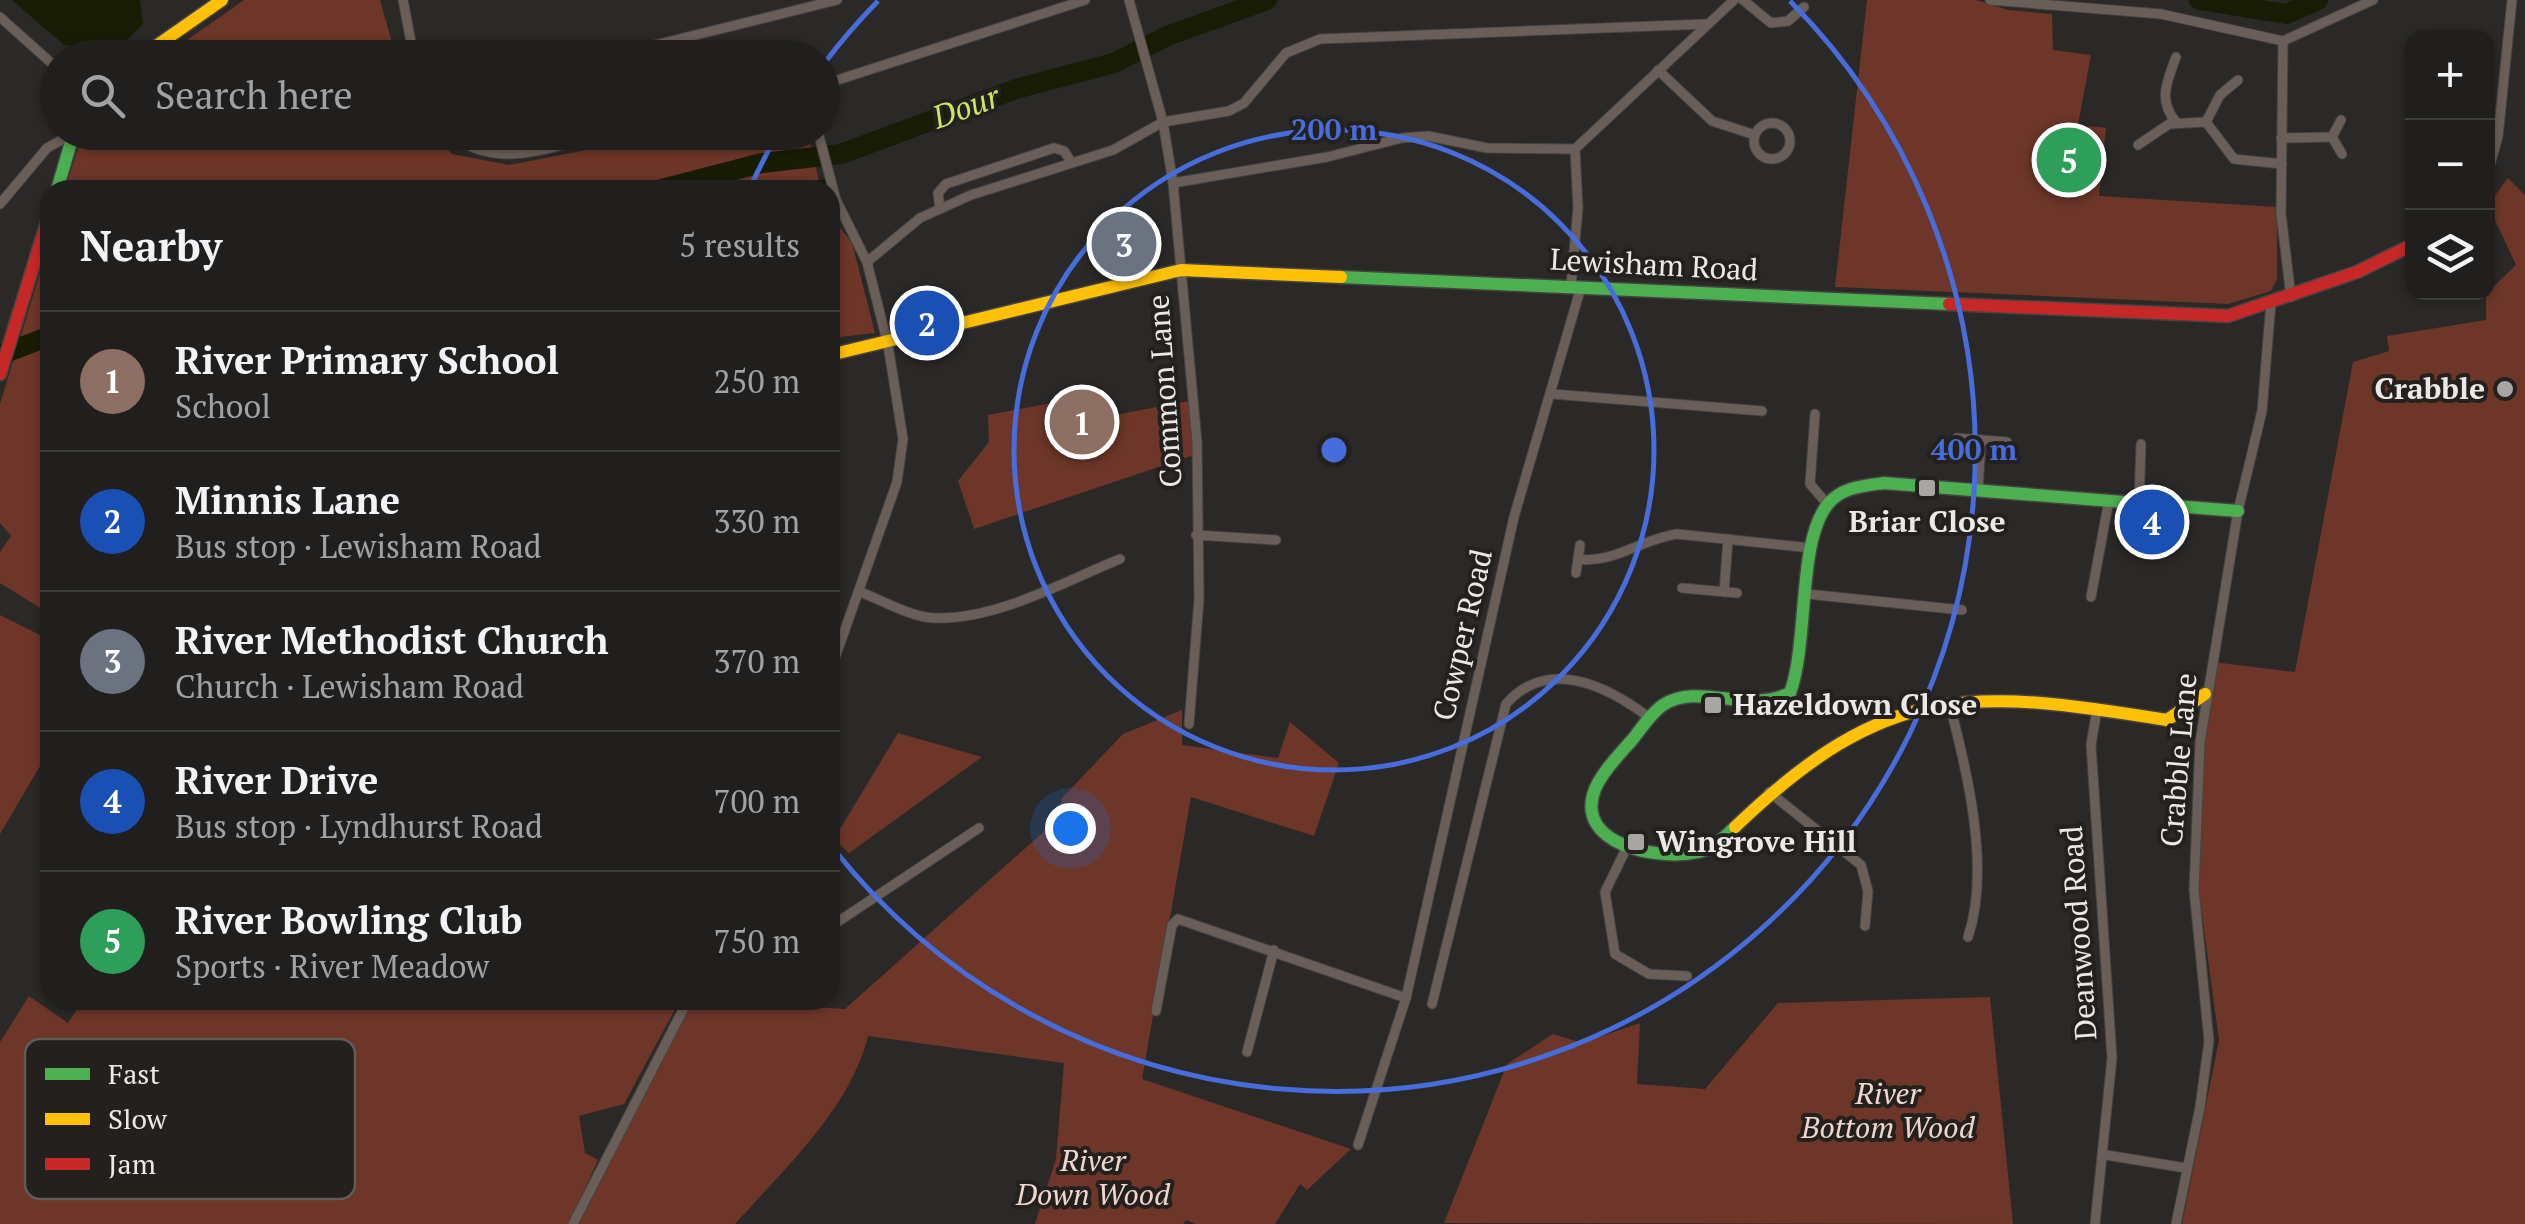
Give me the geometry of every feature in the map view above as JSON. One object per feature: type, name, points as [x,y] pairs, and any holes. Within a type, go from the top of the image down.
[{"type":"street","points":[[165,40],[222,0]]},
{"type":"street","points":[[403,0],[411,40]]},
{"type":"street","points":[[675,40],[836,0]]},
{"type":"street","points":[[840,79],[1085,0]]},
{"type":"street","name":"Common Lane","points":[[1128,0],[1151,75],[1172,184],[1197,442],[1199,600],[1188,724]]},
{"type":"street","points":[[1172,184],[1327,158],[1402,138],[1428,136],[1488,148],[1575,150],[1734,0]]},
{"type":"street","points":[[1743,0],[1771,24],[1788,21],[1804,7]]},
{"type":"street","points":[[1990,0],[2161,14],[2283,41],[2373,0]]},
{"type":"street","points":[[2161,14],[2164,0]]},
{"type":"street","points":[[2495,147],[2512,0]]},
{"type":"street","points":[[0,18],[40,53]]},
{"type":"street","points":[[867,262],[920,218],[940,209],[1113,150],[1162,122],[1230,110],[1244,103],[1286,52],[1320,39],[1707,24]]},
{"type":"street","points":[[2283,41],[2281,214],[2291,297]]},
{"type":"street","points":[[2176,57],[2164,95],[2165,106],[2177,123]]},
{"type":"street","points":[[1658,70],[1712,120],[1755,136]]},
{"type":"street","points":[[2206,122],[2220,95],[2238,80]]},
{"type":"street","points":[[2332,137],[2341,120]]},
{"type":"street","points":[[1773,122],[1787,130],[1790,146],[1779,158],[1771,159],[1757,151],[1755,136],[1773,122]]},
{"type":"street","points":[[2206,122],[2234,160],[2282,164]]},
{"type":"street","points":[[2138,144],[2177,123],[2206,122]]},
{"type":"street","points":[[2281,138],[2332,137]]},
{"type":"street","points":[[2332,137],[2342,154]]},
{"type":"street","points":[[940,209],[938,194],[946,184],[962,178],[1054,148],[1064,151],[1072,163]]},
{"type":"street","points":[[0,204],[45,150]]},
{"type":"street","points":[[60,180],[69,150]]},
{"type":"street","points":[[471,150],[508,156],[534,150]]},
{"type":"street","points":[[823,150],[831,180]]},
{"type":"street","name":"Cowper Road","points":[[1358,1144],[1406,998],[1514,517],[1552,394],[1576,286],[1575,150]]},
{"type":"street","points":[[840,208],[867,262],[888,345],[902,460],[840,645]]},
{"type":"street","points":[[0,374],[40,245]]},
{"type":"street","name":"Lewisham Road","points":[[840,353],[888,345],[1112,282],[1182,270],[2228,316],[2291,297],[2405,248]]},
{"type":"street","name":"Crabble Lane","points":[[2176,1224],[2200,1107],[2208,1042],[2194,890],[2205,694],[2238,511],[2262,411],[2270,302]]},
{"type":"street","points":[[1552,394],[1762,411]]},
{"type":"street","points":[[1815,414],[1810,484],[1828,505]]},
{"type":"street","points":[[1957,438],[2007,442]]},
{"type":"street","points":[[1978,490],[1981,440]]},
{"type":"street","points":[[2139,502],[2141,444]]},
{"type":"street","points":[[2205,694],[2167,720],[2097,709],[1949,702],[1870,727],[1802,766],[1769,792],[1716,846],[1698,856],[1652,856],[1627,847],[1603,830],[1592,813],[1594,792],[1661,706],[1682,696],[1758,706],[1790,693],[1801,670],[1813,531],[1828,505],[1855,485],[1870,482],[2238,511]]},
{"type":"street","points":[[2091,597],[2109,500]]},
{"type":"street","points":[[1578,559],[1601,562],[1658,536],[1677,534],[1811,548]]},
{"type":"street","points":[[1196,535],[1276,540]]},
{"type":"street","points":[[1724,592],[1728,539]]},
{"type":"street","points":[[1576,572],[1580,545]]},
{"type":"street","points":[[860,592],[924,616],[941,617],[1000,606],[1120,559]]},
{"type":"street","points":[[1682,588],[1737,593]]},
{"type":"street","points":[[1806,594],[1962,610]]},
{"type":"street","points":[[1432,1004],[1506,704],[1520,688],[1550,678],[1616,694],[1651,719]]},
{"type":"street","points":[[1949,702],[1968,775],[1975,849],[1975,917],[1968,938]]},
{"type":"street","name":"Deanwood Road","points":[[2095,1224],[2106,1155],[2112,1058],[2091,745],[2097,709]]},
{"type":"street","points":[[1769,792],[1860,864],[1868,891],[1865,926]]},
{"type":"street","points":[[840,920],[966,831],[979,828]]},
{"type":"street","points":[[1627,847],[1605,892],[1615,954],[1649,974],[1686,976]]},
{"type":"street","points":[[1156,1011],[1175,921],[1182,919],[1406,998]]},
{"type":"street","points":[[1247,1052],[1274,950]]},
{"type":"street","points":[[574,1224],[683,1010]]},
{"type":"street","points":[[2106,1155],[2186,1168]]},
{"type":"green space","points":[[244,0],[380,0],[391,40],[187,40]]},
{"type":"green space","points":[[1867,0],[1976,0],[2008,10],[2052,14],[2053,50],[2091,55],[2078,125],[2106,128],[2099,196],[2277,207],[2277,279],[2271,291],[2228,304],[1835,287]]},
{"type":"green space","points":[[77,150],[448,150],[509,165],[586,150],[812,150],[819,180],[68,180]]},
{"type":"green space","points":[[2508,178],[2525,195],[2525,1224],[2182,1224],[2219,1040],[2197,878],[2205,694],[2213,662],[2295,672],[2353,362],[2389,351],[2387,336],[2486,320],[2486,300],[2495,300],[2495,285],[2516,265],[2495,220],[2495,196]]},
{"type":"green space","points":[[840,228],[852,243],[875,333],[840,337]]},
{"type":"green space","points":[[40,273],[40,608],[0,583],[0,552],[11,536],[0,523],[0,404]]},
{"type":"green space","points":[[1078,398],[1088,401],[1094,419],[1188,401],[1194,455],[974,529],[958,481],[989,442],[988,415]]},
{"type":"green space","points":[[0,615],[40,635],[40,766],[0,834]]},
{"type":"green space","name":"River Down Wood","points":[[1182,710],[1182,745],[1278,758],[1290,722],[1339,763],[1314,836],[1191,797],[1142,1079],[1351,1149],[1307,1190],[1300,1184],[1275,1224],[1196,1224],[1186,1220],[1183,1224],[1035,1224],[1056,1159],[1064,1063],[868,1036],[847,1088],[831,1113],[735,1224],[573,1224],[683,1010],[845,1009],[1059,818],[1062,798],[1123,734]]},
{"type":"green space","points":[[898,733],[982,757],[849,853],[840,845],[840,829]]},
{"type":"green space","points":[[29,996],[40,1004],[40,1010],[49,1010],[68,1023],[76,1010],[675,1010],[624,1104],[579,1116],[585,1153],[598,1160],[569,1224],[0,1224],[0,1042]]},
{"type":"green space","name":"River Bottom Wood","points":[[1990,997],[2013,1224],[1444,1223],[1507,1064],[1553,1034],[1582,1043],[1640,1023],[1637,1084],[1705,1089],[1778,1003]]},
{"type":"shaded area","points":[[12,0],[140,0],[143,24],[127,40],[58,40]]},
{"type":"waterway","name":"Dour","points":[[697,180],[762,163],[841,154],[1019,88],[1114,63],[1167,36],[1267,0]]},
{"type":"waterway","name":"Dour","points":[[2199,0],[2286,14],[2318,0]]},
{"type":"waterway","points":[[0,355],[40,340]]},
{"type":"traffic: fast","points":[[60,180],[69,150]]},
{"type":"traffic: fast","points":[[1341,277],[1949,304]]},
{"type":"traffic: fast","points":[[1735,827],[1704,851],[1642,851],[1608,836],[1596,824],[1592,808],[1595,789],[1612,763],[1663,705],[1692,696],[1757,701],[1790,693],[1800,647],[1812,542],[1818,521],[1840,494],[1884,483],[2238,511]]},
{"type":"traffic: slow","points":[[165,40],[222,0]]},
{"type":"traffic: slow","points":[[840,353],[1181,270],[1341,277]]},
{"type":"traffic: slow","points":[[1735,827],[1789,779],[1839,744],[1887,721],[1934,707],[1984,701],[2038,703],[2167,720],[2205,694]]},
{"type":"traffic: jam","points":[[0,374],[40,244]]},
{"type":"traffic: jam","points":[[1949,304],[2228,316],[2357,272],[2405,248]]},
{"type":"place","name":"River Bowling Club","points":[[2069,160]]},
{"type":"place","name":"River Methodist Church","points":[[1124,244]]},
{"type":"place","name":"Minnis Lane","points":[[927,323]]},
{"type":"place","name":"Crabble","points":[[2505,389]]},
{"type":"place","name":"River Primary School","points":[[1082,422]]},
{"type":"place","name":"Briar Close","points":[[1927,488]]},
{"type":"place","name":"River Drive","points":[[2152,522]]},
{"type":"place","name":"Hazeldown Close","points":[[1713,705]]},
{"type":"place","name":"Wingrove Hill","points":[[1636,842]]}]
